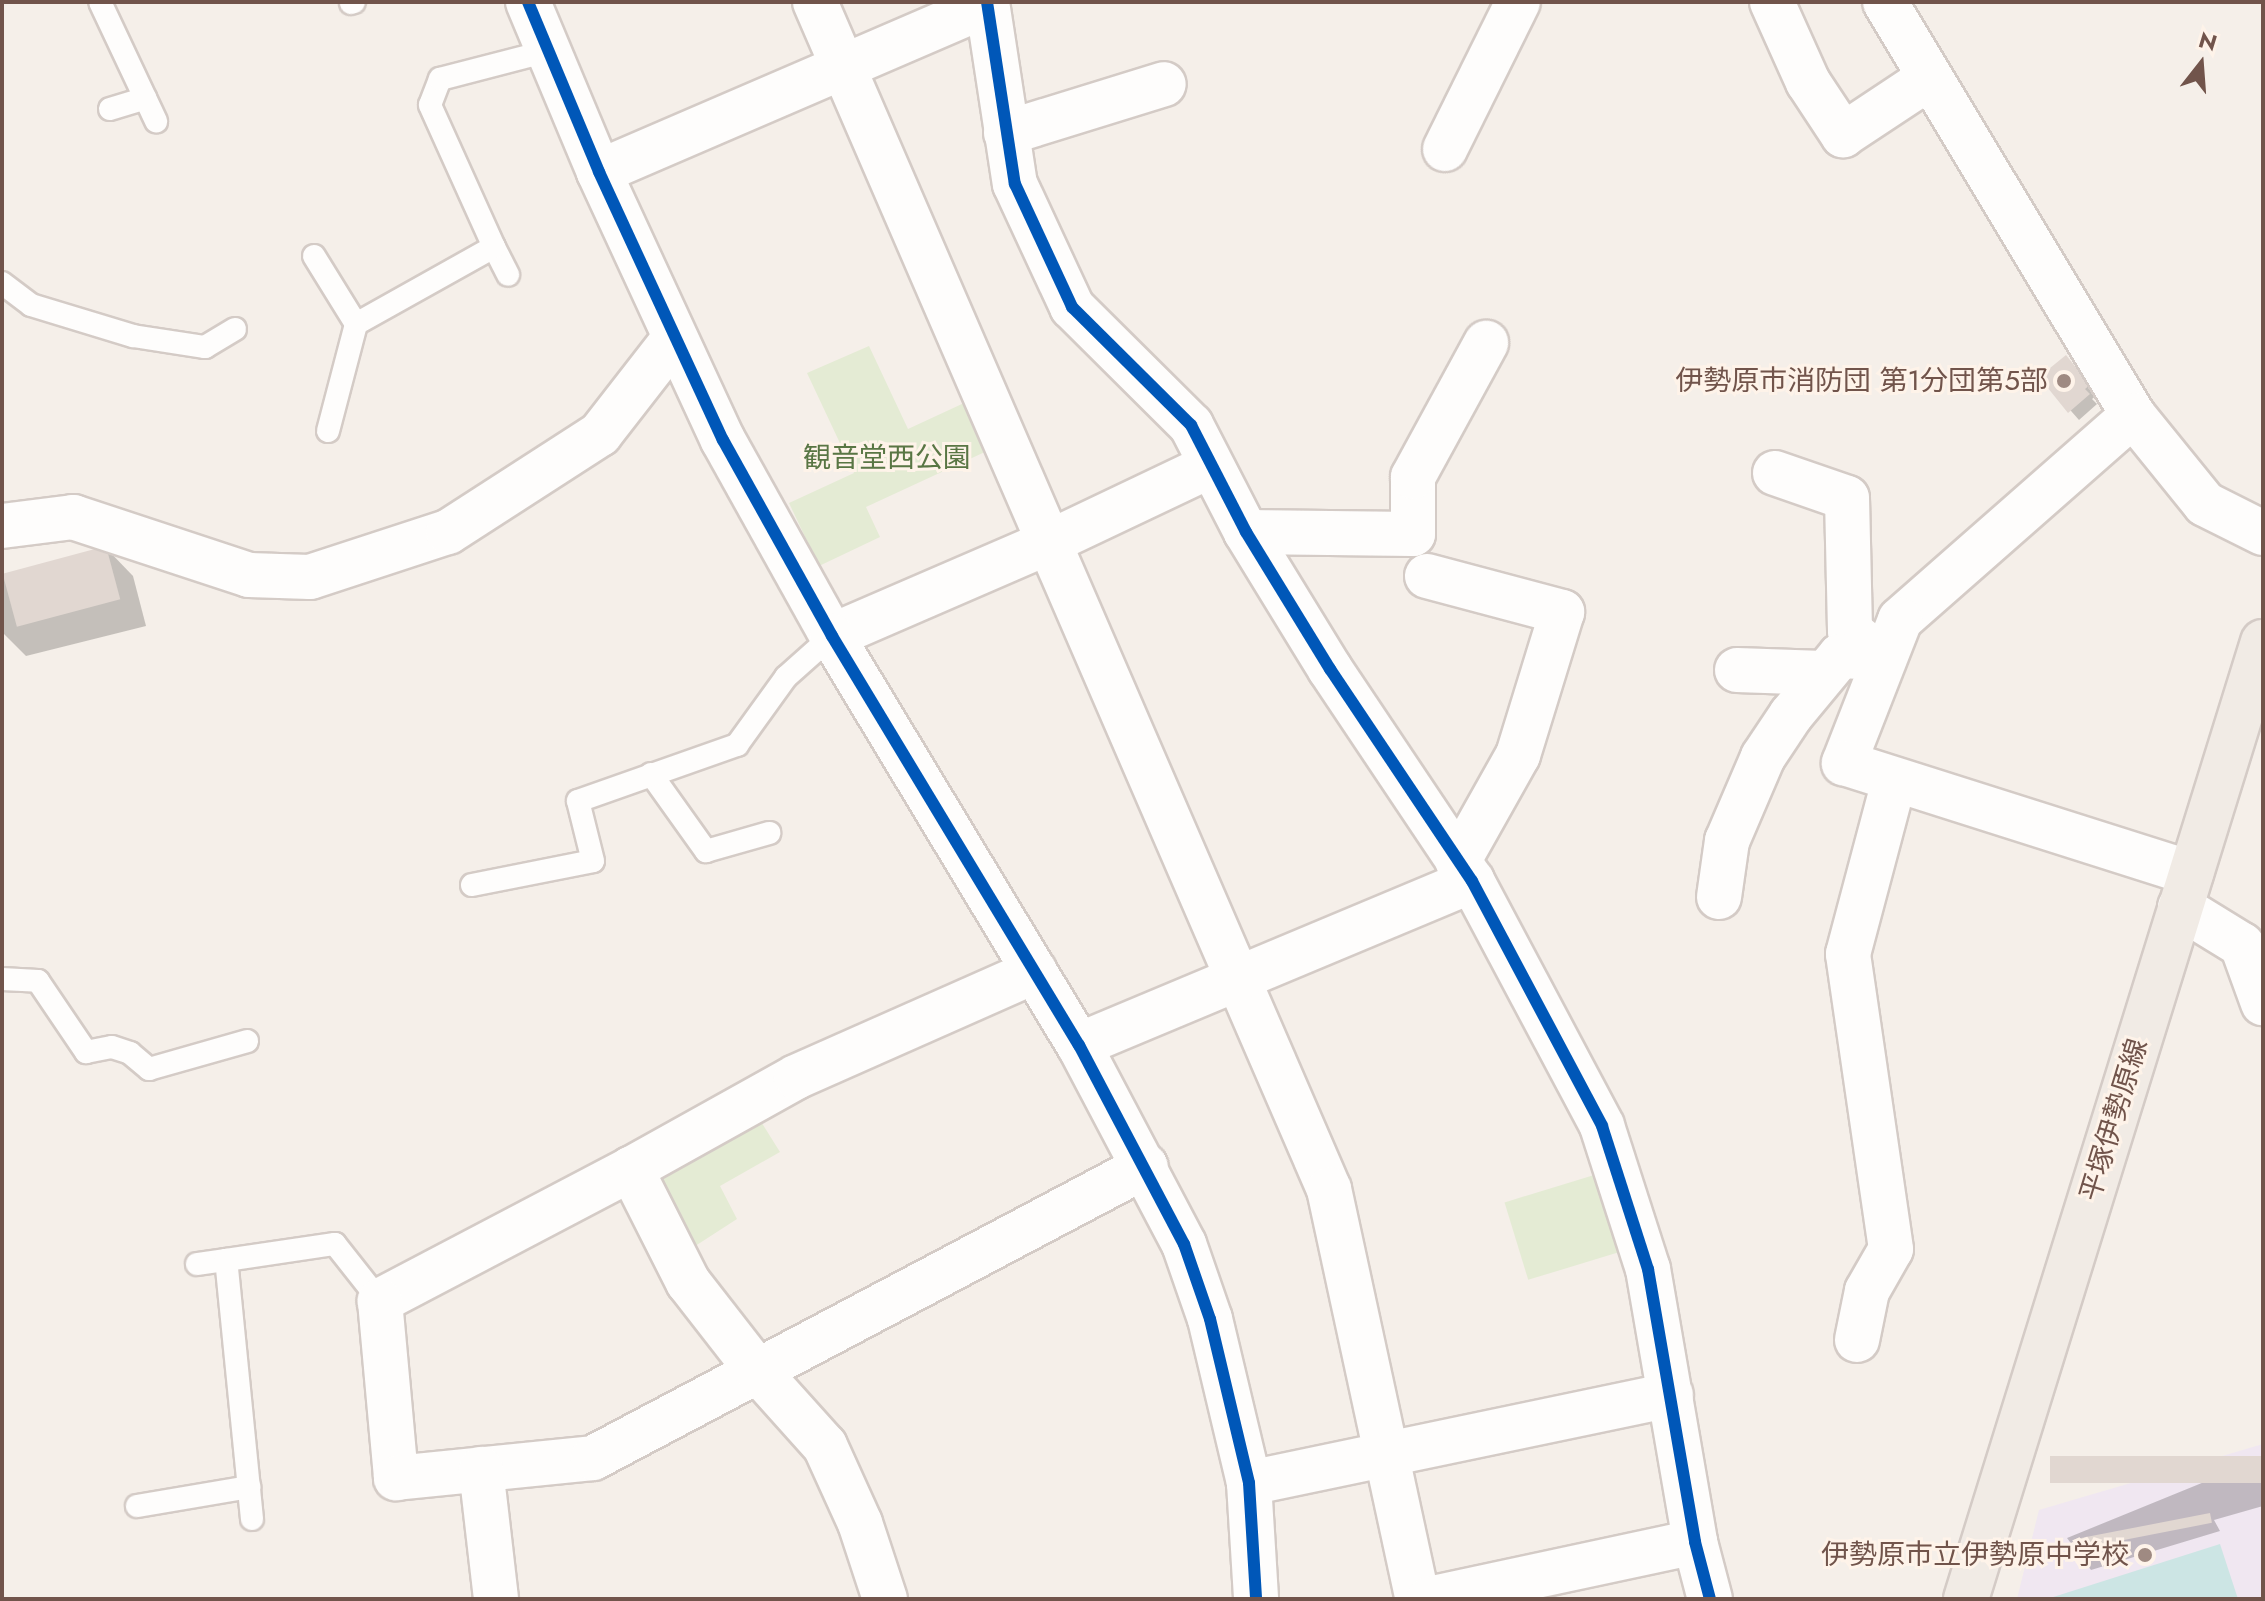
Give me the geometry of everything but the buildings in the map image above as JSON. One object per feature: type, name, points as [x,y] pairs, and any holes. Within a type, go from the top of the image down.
[{"type":"main road","name":"平塚伊勢原線","points":[[1966,1599],[2263,642]]},
{"type":"street","points":[[528,2],[599,172],[674,339],[778,544],[1079,1045],[1146,1166],[1184,1244],[1210,1319],[1249,1483],[1256,1599]]},
{"type":"street","points":[[815,2],[1052,541],[1329,1189],[1418,1599]]},
{"type":"street","points":[[1445,149],[1518,2]]},
{"type":"street","points":[[1772,2],[1808,82],[1843,135],[1929,78]]},
{"type":"street","points":[[1885,2],[2133,415],[2205,504],[2263,533]]},
{"type":"street","points":[[599,172],[987,3],[1015,184],[1072,307],[1191,425],[1246,532],[1465,872],[1602,1126],[1648,1269],[1695,1542],[1710,1599]]},
{"type":"street","points":[[1006,133],[1164,84]]},
{"type":"street","points":[[2,526],[73,517],[249,575],[310,577],[448,532],[600,434],[674,339]]},
{"type":"street","points":[[1246,532],[1413,534],[1413,477],[1486,343]]},
{"type":"street","points":[[2133,415],[1900,620],[1844,763],[2263,918]]},
{"type":"street","points":[[832,636],[1052,541],[1210,466]]},
{"type":"street","points":[[1775,473],[1847,498],[1850,631],[1883,658]]},
{"type":"street","points":[[1079,1045],[1239,981],[1465,872],[1518,755],[1562,612],[1427,576]]},
{"type":"street","points":[[1719,897],[1727,841],[1763,757],[1823,673],[1840,656],[1883,658]]},
{"type":"street","points":[[1737,670],[1823,673]]},
{"type":"street","points":[[1857,1340],[1867,1291],[1891,1249],[1848,954],[1894,781]]},
{"type":"street","points":[[2186,890],[2242,945],[2263,1003]]},
{"type":"street","points":[[1035,971],[796,1077],[631,1169],[380,1301],[396,1478],[593,1458],[755,1368],[1146,1166]]},
{"type":"street","points":[[631,1169],[688,1282],[755,1368],[825,1446],[860,1523],[885,1599]]},
{"type":"street","points":[[1249,1483],[1387,1457],[1671,1395]]},
{"type":"street","points":[[481,1469],[496,1599]]},
{"type":"street","points":[[1429,1599],[1695,1542]]},
{"type":"lane","points":[[100,2],[156,121]]},
{"type":"lane","points":[[508,275],[430,105],[440,79],[548,51]]},
{"type":"lane","points":[[110,109],[145,98]]},
{"type":"lane","points":[[328,431],[356,324],[494,247]]},
{"type":"lane","points":[[314,256],[356,324]]},
{"type":"lane","points":[[2,283],[31,305],[133,336],[205,347],[235,329]]},
{"type":"lane","points":[[472,885],[593,861],[578,801],[737,745],[786,677],[832,636]]},
{"type":"lane","points":[[651,774],[706,851],[769,833]]},
{"type":"lane","points":[[2,979],[38,981],[86,1052],[112,1047],[130,1053],[149,1069],[247,1041]]},
{"type":"lane","points":[[197,1264],[335,1244],[380,1301]]},
{"type":"lane","points":[[226,1260],[252,1519]]},
{"type":"lane","points":[[137,1506],[173,1489],[249,1487]]},
{"type":"shaded area","name":"伊勢原市立伊勢原中学校","points":[[2263,1444],[2263,1599],[2017,1599],[2039,1510]]},
{"type":"green space","name":"観音堂西公園","points":[[869,346],[908,429],[977,397],[1000,445],[866,507],[880,537],[819,566],[789,503],[854,473],[807,373]]},
{"type":"green space","points":[[755,1112],[780,1152],[720,1186],[737,1219],[689,1250],[654,1171]]},
{"type":"green space","points":[[1604,1172],[1628,1249],[1528,1280],[1505,1202]]},
{"type":"water","points":[[2220,1544],[2238,1599],[2047,1599]]},
{"type":"cycle path","points":[[528,2],[599,172],[723,440],[832,636],[1079,1045],[1184,1244],[1210,1319],[1249,1483],[1256,1599]]},
{"type":"cycle path","points":[[987,2],[1015,184],[1072,307],[1191,425],[1246,532],[1330,669],[1472,881],[1602,1126],[1648,1269],[1695,1542],[1710,1599]]},
{"type":"place","name":"伊勢原市消防団 第1分団第5部","points":[[2064,381]]},
{"type":"place","name":"伊勢原市立伊勢原中学校","points":[[2145,1555]]}]
